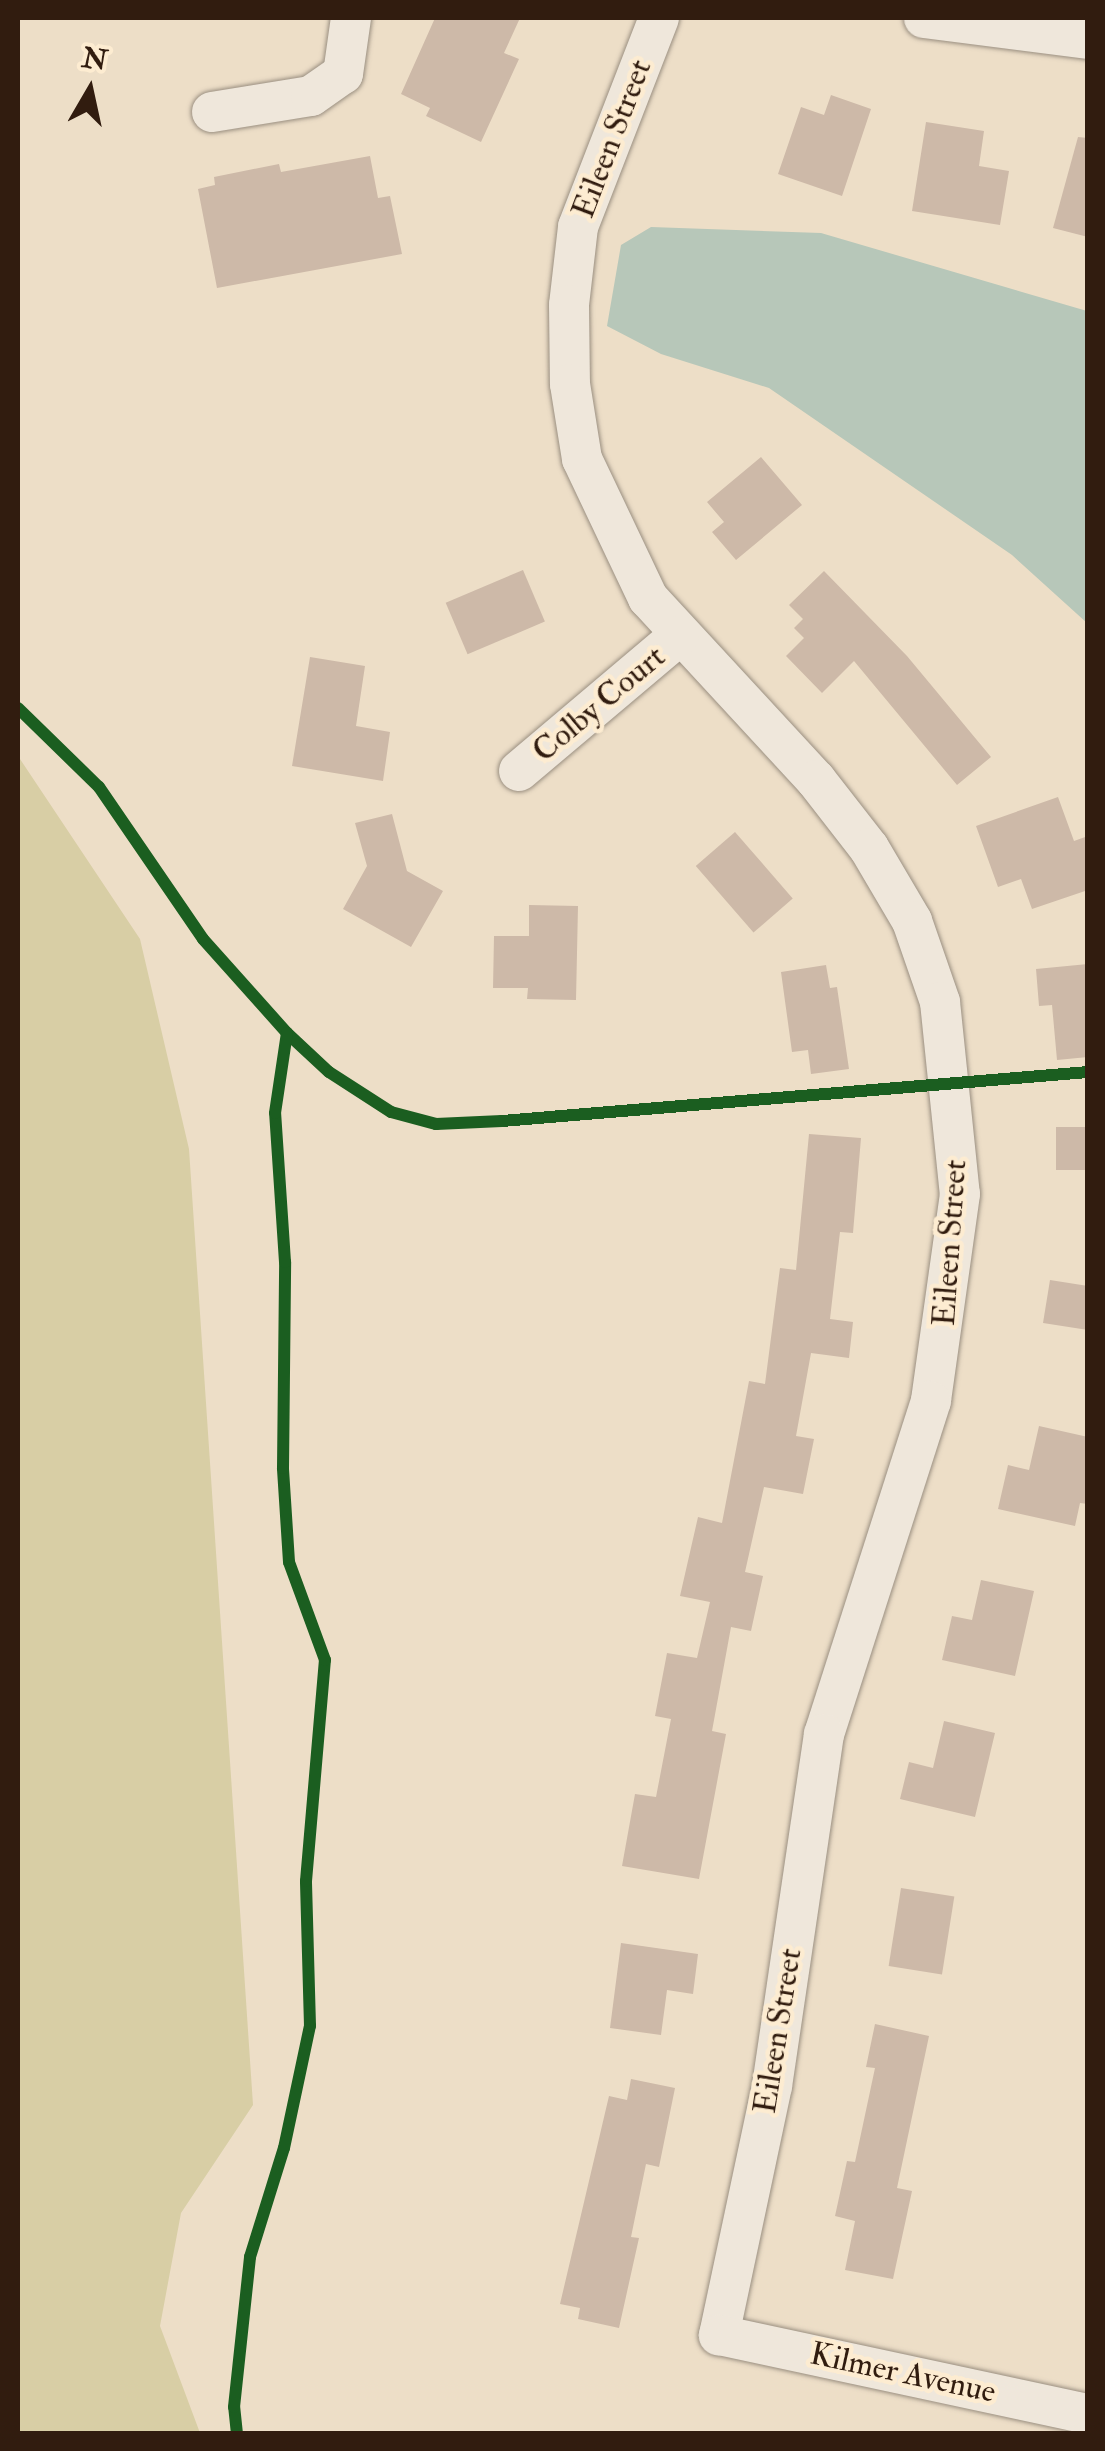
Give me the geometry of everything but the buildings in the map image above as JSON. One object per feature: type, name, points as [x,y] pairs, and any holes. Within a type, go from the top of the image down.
[{"type":"street","points":[[212,112],[311,96],[343,74],[351,18]]},
{"type":"street","name":"Eileen Street","points":[[659,18],[578,228],[569,305],[570,384],[582,459],[612,531],[648,598],[816,780],[870,848],[912,921],[940,1002],[960,1194],[931,1401],[824,1734],[772,2086],[719,2335]]},
{"type":"street","points":[[924,18],[1088,39]]},
{"type":"street","name":"Colby Court","points":[[519,771],[679,636]]},
{"type":"street","name":"Kilmer Avenue","points":[[719,2335],[1088,2414]]},
{"type":"shaded area","points":[[651,227],[821,233],[1087,311],[1087,623],[1012,555],[769,388],[661,354],[607,326],[621,245]]},
{"type":"shaded area","points":[[18,756],[140,939],[189,1149],[253,2105],[181,2213],[160,2326],[200,2433],[18,2433]]},
{"type":"cycle path","points":[[18,708],[99,787],[203,939],[287,1033],[329,1072],[391,1112],[436,1124],[502,1121],[1088,1072]]},
{"type":"cycle path","points":[[237,2434],[234,2407],[250,2257],[284,2148],[310,2026],[306,1881],[325,1660],[289,1562],[283,1468],[285,1262],[275,1113],[287,1033]]}]
